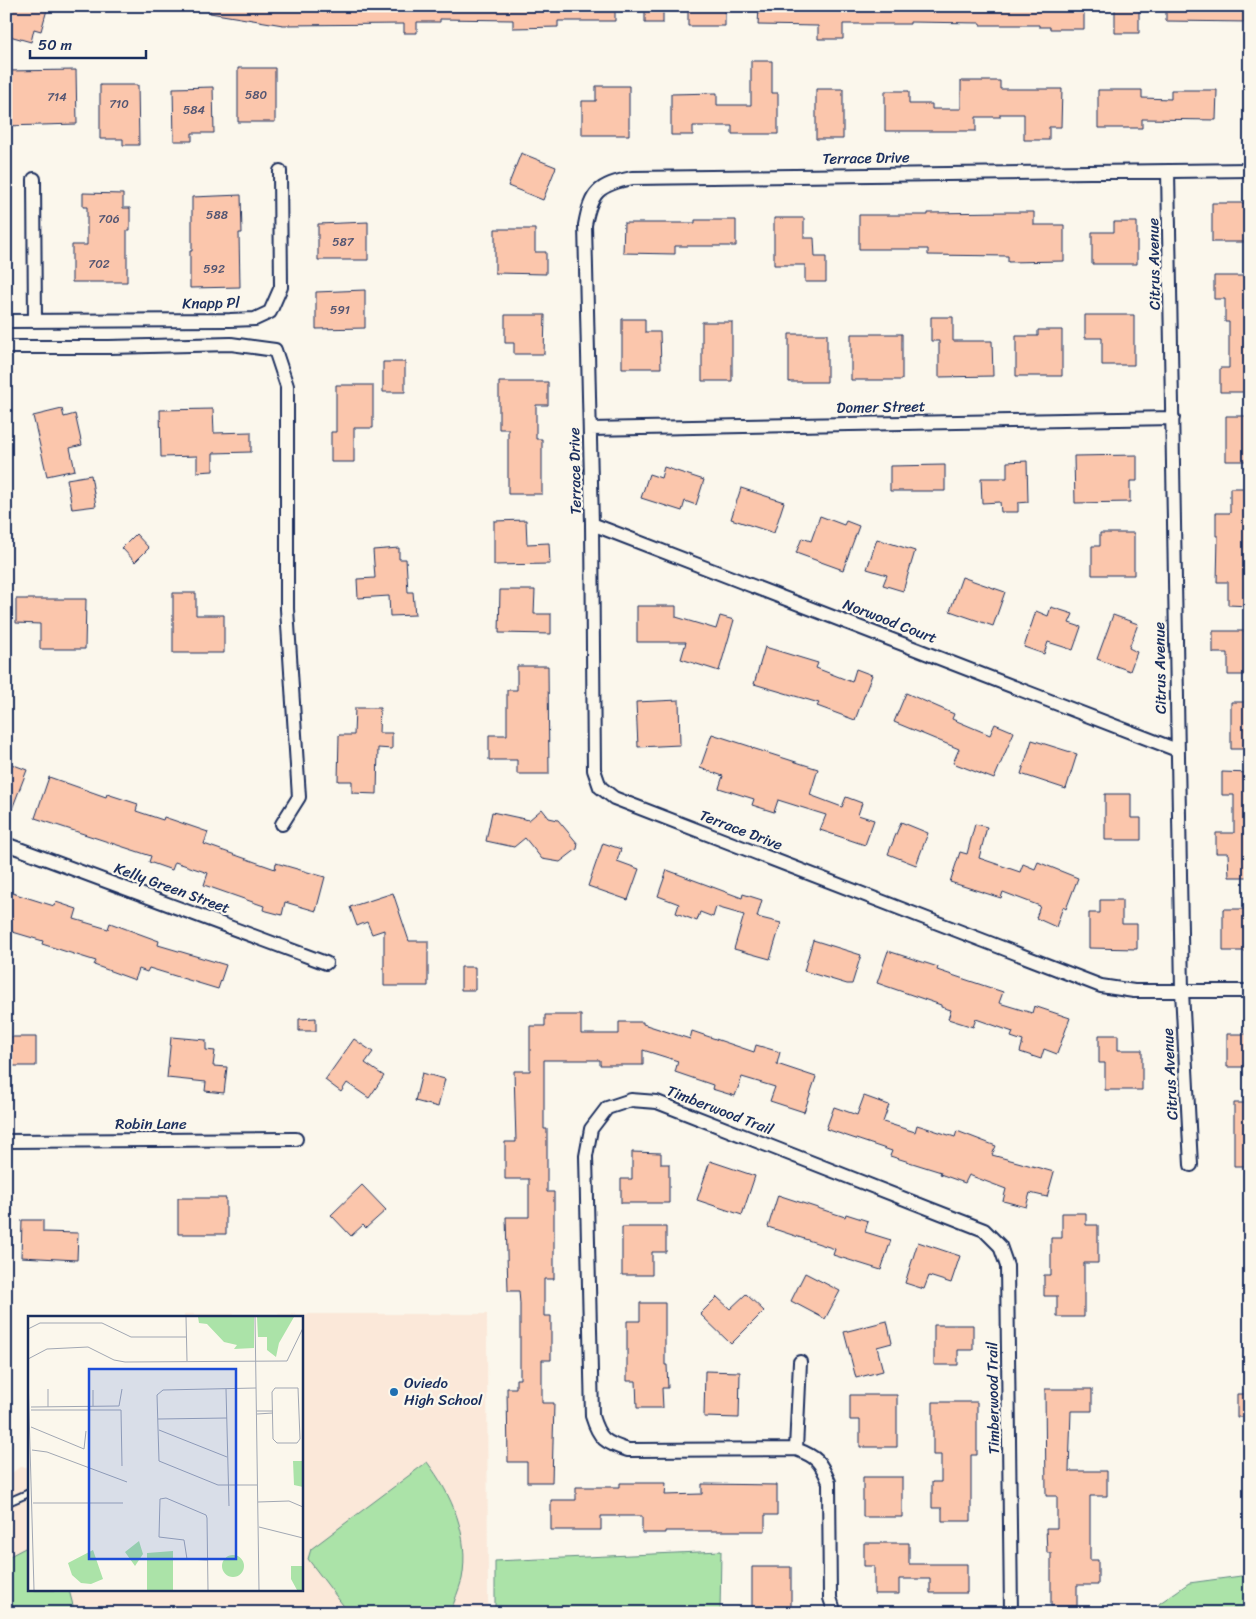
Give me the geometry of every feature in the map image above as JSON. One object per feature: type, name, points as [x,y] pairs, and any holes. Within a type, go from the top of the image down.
[{"type":"street","name":"Knapp Pl","points":[[6,321],[230,320],[255,318],[270,312],[281,287],[280,170]]},
{"type":"street","name":"Terrace Drive","points":[[1250,170],[632,178],[611,182],[598,191],[589,205],[584,225],[592,524],[594,770],[600,787],[614,798],[1101,986],[1134,992],[1250,991]]},
{"type":"street","name":"Citrus Avenue","points":[[1168,171],[1182,991],[1191,1165]]},
{"type":"street","points":[[34,179],[35,321]]},
{"type":"street","points":[[6,347],[231,344],[275,350],[287,386],[287,609],[299,797],[282,824]]},
{"type":"street","name":"Domer Street","points":[[590,429],[1173,418]]},
{"type":"street","name":"Norwood Court","points":[[592,524],[1177,750]]},
{"type":"street","name":"Kelly Green Street","points":[[6,844],[326,962]]},
{"type":"street","name":"Timberwood Trail","points":[[835,1613],[830,1598],[829,1482],[821,1464],[812,1455],[796,1450],[628,1450],[609,1444],[596,1431],[592,1416],[586,1156],[591,1129],[607,1108],[631,1100],[657,1102],[984,1230],[1000,1246],[1007,1266],[1012,1613]]},
{"type":"street","name":"Robin Lane","points":[[6,1140],[296,1140]]},
{"type":"street","points":[[796,1450],[800,1362]]},
{"type":"lane","points":[[6,1503],[28,1492]]},
{"type":"shaded area","name":"Oviedo High School","points":[[184,1314],[487,1314],[488,1613],[6,1613],[6,1477],[20,1467],[28,1467],[28,1592],[302,1592],[302,1316],[184,1316]]},
{"type":"green space","points":[[427,1462],[451,1502],[461,1532],[464,1563],[462,1579],[451,1612],[349,1613],[308,1559],[311,1549]]},
{"type":"green space","points":[[28,1547],[28,1592],[70,1592],[75,1613],[6,1613],[6,1558]]},
{"type":"green space","points":[[721,1551],[720,1613],[495,1613],[495,1561]]},
{"type":"green space","points":[[1241,1576],[1250,1578],[1250,1613],[1152,1613],[1160,1603],[1189,1583]]},
{"type":"building","points":[[6,6],[48,6],[41,31],[34,29],[31,42],[6,35]]},
{"type":"building","points":[[210,6],[615,6],[615,21],[558,21],[558,27],[513,28],[513,20],[440,19],[440,22],[417,22],[417,33],[404,33],[404,24],[283,25],[210,13]]},
{"type":"building","points":[[645,6],[663,6],[663,23],[645,23]]},
{"type":"building","points":[[688,6],[725,6],[725,26],[688,26]]},
{"type":"building","points":[[759,6],[1084,6],[1084,29],[1050,29],[1050,27],[1039,27],[1039,25],[980,25],[980,23],[910,22],[910,24],[843,24],[843,39],[818,39],[818,26],[758,25]]},
{"type":"building","points":[[1115,6],[1139,6],[1139,33],[1115,33]]},
{"type":"building","points":[[1166,6],[1250,6],[1250,22],[1166,21]]},
{"type":"building","points":[[751,61],[772,61],[772,93],[778,93],[778,134],[732,134],[732,126],[693,126],[693,135],[671,135],[671,94],[717,93],[717,105],[751,105]]},
{"type":"building","points":[[238,68],[275,68],[275,122],[238,122]]},
{"type":"building","points":[[76,70],[77,124],[6,126],[6,71]]},
{"type":"building","points":[[961,81],[1000,81],[1000,89],[1062,89],[1061,127],[1049,127],[1049,140],[1024,140],[1024,114],[1000,114],[1000,117],[976,117],[976,131],[885,131],[885,91],[909,91],[909,104],[932,104],[932,109],[961,109]]},
{"type":"building","points":[[100,85],[138,85],[139,145],[123,145],[123,139],[100,139]]},
{"type":"building","points":[[596,86],[629,86],[629,135],[582,135],[582,101],[596,101]]},
{"type":"building","points":[[213,87],[214,133],[192,133],[192,141],[174,141],[173,88]]},
{"type":"building","points":[[816,89],[843,89],[843,139],[816,139]]},
{"type":"building","points":[[1098,90],[1142,90],[1142,98],[1171,99],[1171,90],[1217,90],[1216,120],[1142,119],[1142,128],[1098,128]]},
{"type":"building","points":[[521,153],[556,167],[543,200],[508,186]]},
{"type":"building","points":[[83,193],[123,194],[123,208],[130,208],[130,230],[127,230],[127,282],[72,282],[72,245],[87,245],[87,207],[83,207]]},
{"type":"building","points":[[241,195],[242,233],[239,233],[240,287],[190,288],[192,197]]},
{"type":"building","points":[[1212,203],[1245,203],[1245,215],[1250,215],[1250,242],[1212,242]]},
{"type":"building","points":[[1034,212],[1034,225],[1064,225],[1064,261],[1008,262],[1008,256],[928,255],[928,249],[859,249],[859,215]]},
{"type":"building","points":[[774,218],[804,218],[804,238],[814,238],[815,257],[826,257],[826,282],[805,282],[805,265],[774,265]]},
{"type":"building","points":[[695,220],[736,220],[736,246],[675,246],[675,254],[623,253],[624,223],[695,223]]},
{"type":"building","points":[[368,222],[368,260],[318,260],[318,224]]},
{"type":"building","points":[[1114,222],[1137,222],[1137,264],[1092,264],[1092,232],[1114,232]]},
{"type":"building","points":[[495,229],[535,229],[535,252],[546,252],[546,274],[495,273]]},
{"type":"building","points":[[1214,276],[1250,276],[1250,392],[1220,392],[1220,368],[1229,368],[1229,322],[1225,322],[1225,299],[1214,299]]},
{"type":"building","points":[[365,290],[365,328],[316,329],[316,292]]},
{"type":"building","points":[[505,315],[545,315],[544,354],[514,354],[514,343],[505,343]]},
{"type":"building","points":[[1085,315],[1134,315],[1134,365],[1102,365],[1102,338],[1085,338]]},
{"type":"building","points":[[931,317],[953,317],[953,341],[992,341],[993,376],[939,377],[939,341],[931,341]]},
{"type":"building","points":[[622,319],[645,319],[645,332],[660,332],[661,368],[622,368]]},
{"type":"building","points":[[702,322],[732,322],[732,381],[702,381]]},
{"type":"building","points":[[1038,330],[1062,330],[1062,376],[1016,376],[1016,336],[1038,336]]},
{"type":"building","points":[[789,334],[827,334],[827,382],[789,382]]},
{"type":"building","points":[[851,334],[902,334],[902,380],[851,380]]},
{"type":"building","points":[[383,362],[405,362],[405,392],[383,392]]},
{"type":"building","points":[[499,382],[548,382],[548,405],[536,405],[536,439],[542,439],[542,494],[508,494],[508,429],[499,429]]},
{"type":"building","points":[[336,385],[373,385],[373,428],[354,428],[354,462],[331,462],[331,432],[336,432]]},
{"type":"building","points":[[62,409],[64,417],[75,414],[82,445],[70,448],[75,470],[47,476],[33,416]]},
{"type":"building","points":[[213,409],[214,433],[251,432],[251,452],[213,453],[213,471],[197,472],[197,456],[161,457],[160,410]]},
{"type":"building","points":[[1226,416],[1250,416],[1250,461],[1226,461]]},
{"type":"building","points":[[1137,455],[1137,481],[1130,481],[1130,502],[1075,503],[1074,456]]},
{"type":"building","points":[[1027,461],[1028,502],[1018,503],[1018,512],[1001,512],[1000,502],[982,503],[981,478],[1007,478],[1007,462]]},
{"type":"building","points":[[945,465],[945,491],[890,491],[890,466]]},
{"type":"building","points":[[664,467],[704,480],[696,505],[685,501],[682,511],[641,498],[649,474],[661,478]]},
{"type":"building","points":[[91,475],[96,506],[72,509],[67,479]]},
{"type":"building","points":[[741,488],[784,502],[774,533],[731,519]]},
{"type":"building","points":[[1230,488],[1250,488],[1250,606],[1228,605],[1228,582],[1217,582],[1218,536],[1216,536],[1216,513],[1230,513]]},
{"type":"building","points":[[820,516],[844,525],[846,521],[859,526],[843,570],[796,553],[802,538],[811,541]]},
{"type":"building","points":[[526,520],[527,544],[549,543],[550,564],[494,565],[494,521]]},
{"type":"building","points":[[1100,533],[1134,533],[1134,575],[1092,575],[1092,546],[1100,546]]},
{"type":"building","points":[[136,534],[149,548],[135,562],[122,548]]},
{"type":"building","points":[[877,539],[915,551],[903,591],[883,585],[887,575],[867,569]]},
{"type":"building","points":[[399,548],[399,559],[406,559],[408,592],[413,592],[415,615],[390,616],[389,596],[358,598],[357,579],[375,578],[373,550]]},
{"type":"building","points":[[962,577],[1005,592],[993,626],[950,611]]},
{"type":"building","points":[[500,590],[535,590],[534,614],[551,614],[551,634],[499,633]]},
{"type":"building","points":[[173,593],[196,593],[196,615],[224,615],[224,653],[173,653]]},
{"type":"building","points":[[16,599],[86,599],[85,649],[40,649],[40,624],[16,623]]},
{"type":"building","points":[[637,606],[676,606],[676,617],[716,629],[720,616],[734,620],[719,671],[681,659],[686,642],[637,642]]},
{"type":"building","points":[[1051,607],[1073,614],[1069,623],[1081,627],[1073,650],[1048,642],[1044,654],[1024,647],[1036,611],[1048,616]]},
{"type":"building","points":[[1113,615],[1138,624],[1129,648],[1137,652],[1130,671],[1097,659]]},
{"type":"building","points":[[1213,631],[1250,631],[1250,675],[1228,675],[1228,653],[1213,653]]},
{"type":"building","points":[[765,647],[818,663],[816,668],[852,682],[856,669],[872,675],[855,720],[817,706],[819,703],[754,684]]},
{"type":"building","points":[[517,666],[548,666],[549,774],[517,774],[517,760],[489,760],[489,735],[507,735],[507,690],[517,690]]},
{"type":"building","points":[[906,693],[954,714],[952,719],[990,735],[995,724],[1014,732],[994,779],[953,763],[959,749],[894,722]]},
{"type":"building","points":[[679,700],[680,745],[638,747],[636,702]]},
{"type":"building","points":[[1231,702],[1250,702],[1250,749],[1231,749]]},
{"type":"building","points":[[355,708],[380,708],[379,733],[392,733],[392,749],[378,748],[377,794],[352,793],[352,781],[338,781],[339,735],[354,735]]},
{"type":"building","points":[[712,734],[818,769],[810,795],[842,807],[846,797],[862,803],[858,815],[874,820],[865,845],[820,830],[826,815],[778,800],[774,812],[752,805],[754,799],[719,788],[723,776],[700,768]]},
{"type":"building","points":[[1032,740],[1077,754],[1066,789],[1021,774]]},
{"type":"building","points":[[6,762],[27,770],[7,822],[6,822]]},
{"type":"building","points":[[1222,772],[1250,773],[1250,877],[1229,877],[1228,853],[1216,853],[1216,833],[1234,833],[1234,795],[1222,795]]},
{"type":"building","points":[[49,777],[106,797],[107,794],[138,804],[136,811],[163,820],[164,817],[208,832],[204,844],[275,869],[276,863],[325,877],[316,911],[285,902],[282,915],[263,910],[264,906],[204,885],[208,873],[175,862],[172,870],[149,862],[151,856],[35,818]]},
{"type":"building","points":[[1105,794],[1131,794],[1131,818],[1141,818],[1141,840],[1105,840]]},
{"type":"building","points":[[542,809],[549,818],[558,820],[578,844],[577,849],[560,862],[542,859],[525,838],[514,847],[486,841],[492,812],[529,820]]},
{"type":"building","points":[[901,822],[928,833],[916,865],[888,854]]},
{"type":"building","points":[[975,824],[987,827],[979,858],[1020,872],[1023,864],[1035,869],[1038,862],[1078,878],[1066,909],[1063,907],[1056,927],[1036,918],[1040,906],[1003,892],[1001,898],[950,882],[960,852],[967,854]]},
{"type":"building","points":[[603,843],[621,849],[617,861],[639,869],[628,900],[588,886]]},
{"type":"building","points":[[667,870],[742,898],[743,894],[762,900],[757,917],[781,923],[770,959],[734,949],[744,915],[716,907],[713,917],[700,912],[697,921],[676,913],[679,904],[658,896]]},
{"type":"building","points":[[6,891],[54,906],[56,902],[77,909],[74,919],[108,929],[110,923],[159,941],[158,945],[226,965],[218,989],[149,968],[147,972],[139,969],[135,980],[94,965],[96,961],[42,944],[43,941],[6,930]]},
{"type":"building","points":[[393,893],[409,941],[428,941],[428,986],[384,986],[384,930],[372,934],[367,922],[357,926],[350,907]]},
{"type":"building","points":[[1100,900],[1122,900],[1122,924],[1137,924],[1137,949],[1089,948],[1089,913],[1100,913]]},
{"type":"building","points":[[1223,909],[1250,909],[1250,951],[1223,951]]},
{"type":"building","points":[[813,940],[861,955],[852,984],[804,971]]},
{"type":"building","points":[[888,951],[938,967],[937,970],[1003,992],[999,1003],[1032,1013],[1034,1006],[1070,1018],[1057,1054],[1044,1049],[1041,1059],[1020,1052],[1023,1041],[1011,1037],[1013,1032],[976,1019],[973,1027],[948,1019],[951,1010],[877,983]]},
{"type":"building","points":[[461,967],[475,967],[475,990],[461,990]]},
{"type":"building","points":[[545,1015],[581,1015],[581,1034],[619,1034],[619,1022],[643,1022],[643,1024],[690,1039],[692,1031],[754,1052],[756,1045],[780,1052],[777,1064],[816,1077],[804,1112],[770,1101],[775,1087],[742,1077],[735,1096],[712,1089],[713,1085],[675,1072],[678,1061],[643,1050],[643,1065],[600,1065],[600,1060],[544,1060],[544,1129],[547,1129],[547,1192],[554,1192],[554,1279],[544,1279],[544,1316],[551,1316],[551,1360],[542,1360],[542,1403],[554,1403],[552,1482],[527,1482],[527,1462],[508,1462],[507,1388],[516,1388],[516,1379],[520,1379],[520,1304],[519,1291],[508,1291],[506,1217],[529,1217],[529,1179],[505,1179],[505,1142],[516,1142],[514,1071],[530,1071],[530,1026],[545,1026]]},
{"type":"building","points":[[316,1018],[316,1031],[299,1031],[299,1019]]},
{"type":"building","points":[[1227,1034],[1250,1034],[1250,1067],[1227,1067]]},
{"type":"building","points":[[1099,1035],[1118,1035],[1118,1050],[1142,1050],[1142,1090],[1105,1090],[1105,1063],[1099,1063]]},
{"type":"building","points":[[6,1037],[36,1037],[36,1066],[6,1066]]},
{"type":"building","points":[[171,1037],[206,1040],[206,1050],[215,1051],[213,1066],[227,1067],[224,1093],[205,1091],[206,1082],[167,1078]]},
{"type":"building","points":[[354,1039],[373,1052],[365,1063],[384,1076],[369,1098],[347,1083],[341,1092],[325,1080]]},
{"type":"building","points":[[422,1073],[445,1079],[438,1107],[415,1101]]},
{"type":"building","points":[[864,1096],[889,1105],[883,1122],[915,1132],[917,1125],[955,1137],[957,1131],[996,1146],[992,1155],[1054,1172],[1047,1197],[1030,1193],[1026,1207],[1003,1201],[1006,1189],[969,1175],[965,1183],[940,1174],[941,1172],[890,1156],[892,1151],[826,1129],[834,1107],[857,1115]]},
{"type":"building","points":[[1234,1103],[1250,1103],[1250,1166],[1234,1166]]},
{"type":"building","points":[[632,1152],[661,1153],[661,1164],[669,1164],[669,1203],[621,1203],[621,1179],[632,1179]]},
{"type":"building","points":[[710,1161],[755,1176],[742,1215],[697,1200]]},
{"type":"building","points":[[362,1185],[386,1210],[366,1228],[363,1225],[351,1236],[331,1215]]},
{"type":"building","points":[[778,1195],[845,1217],[846,1214],[868,1221],[865,1232],[891,1240],[881,1270],[833,1255],[835,1249],[768,1227]]},
{"type":"building","points":[[178,1198],[226,1198],[226,1234],[178,1234]]},
{"type":"building","points":[[1062,1213],[1086,1213],[1086,1225],[1098,1225],[1098,1263],[1084,1263],[1084,1317],[1057,1317],[1057,1296],[1044,1296],[1044,1275],[1051,1275],[1051,1238],[1062,1238]]},
{"type":"building","points":[[22,1220],[43,1220],[43,1232],[78,1233],[77,1260],[21,1257]]},
{"type":"building","points":[[622,1227],[666,1227],[666,1252],[652,1252],[652,1275],[622,1275]]},
{"type":"building","points":[[918,1242],[960,1256],[951,1283],[929,1276],[924,1289],[905,1283]]},
{"type":"building","points":[[805,1273],[840,1291],[825,1319],[791,1301]]},
{"type":"building","points":[[746,1294],[764,1311],[731,1344],[700,1314],[717,1297],[730,1309]]},
{"type":"building","points":[[640,1303],[665,1303],[665,1365],[667,1365],[668,1388],[662,1388],[663,1408],[637,1408],[636,1381],[627,1381],[627,1321],[640,1321]]},
{"type":"building","points":[[887,1321],[892,1343],[877,1347],[883,1371],[856,1378],[844,1332]]},
{"type":"building","points":[[934,1325],[973,1325],[973,1350],[958,1350],[958,1365],[934,1365]]},
{"type":"building","points":[[705,1371],[740,1372],[739,1418],[704,1417]]},
{"type":"building","points":[[1045,1389],[1092,1389],[1092,1411],[1071,1411],[1069,1471],[1107,1471],[1107,1496],[1090,1496],[1090,1560],[1098,1560],[1098,1585],[1077,1585],[1077,1606],[1051,1606],[1051,1553],[1047,1553],[1046,1528],[1057,1528],[1057,1496],[1046,1496]]},
{"type":"building","points":[[1237,1394],[1250,1394],[1250,1417],[1237,1417]]},
{"type":"building","points":[[850,1395],[897,1395],[897,1447],[860,1447],[860,1420],[850,1420]]},
{"type":"building","points":[[933,1402],[977,1402],[977,1455],[971,1455],[971,1521],[942,1521],[942,1508],[932,1508],[932,1482],[941,1482],[941,1455],[933,1455]]},
{"type":"building","points":[[863,1477],[902,1477],[902,1517],[863,1517]]},
{"type":"building","points":[[620,1483],[666,1483],[665,1495],[702,1494],[702,1484],[777,1485],[777,1515],[765,1515],[765,1531],[665,1531],[665,1533],[642,1533],[642,1516],[601,1516],[601,1530],[551,1530],[551,1500],[576,1500],[576,1487],[620,1487]]},
{"type":"building","points":[[864,1543],[909,1543],[909,1564],[967,1564],[967,1593],[930,1593],[930,1579],[899,1579],[899,1594],[874,1594],[874,1566],[864,1566]]},
{"type":"building","points":[[752,1567],[791,1567],[791,1608],[752,1608]]},
{"type":"place","name":"Oviedo High School","points":[[394,1392]]}]
